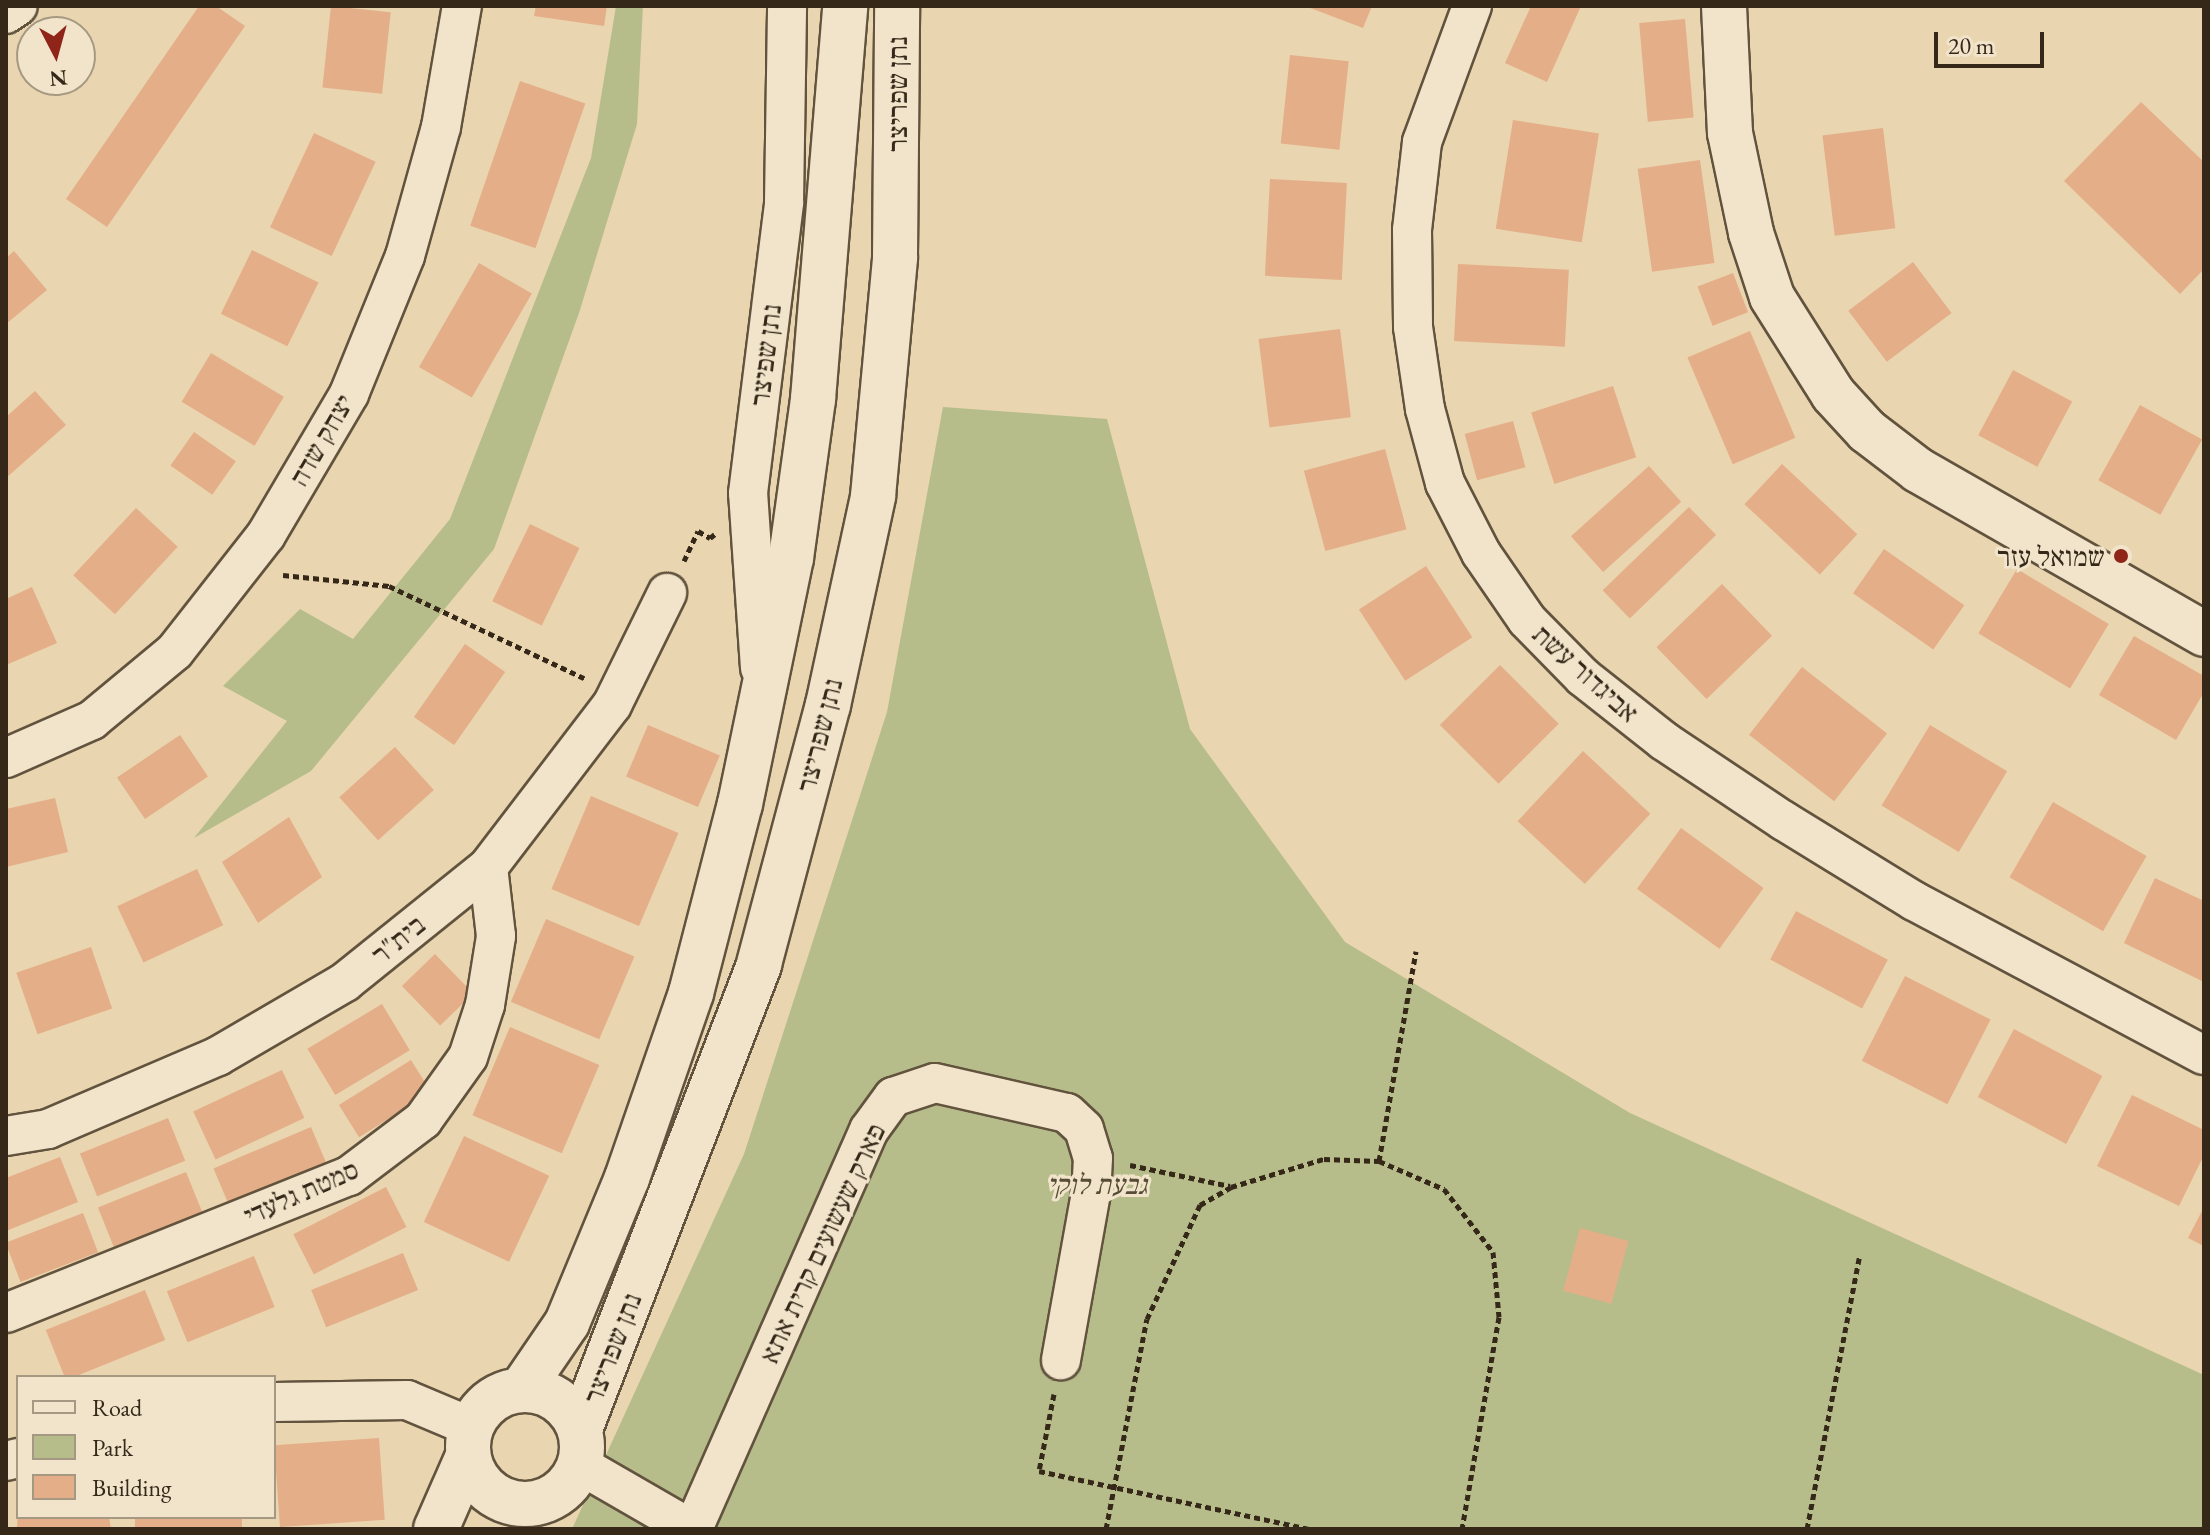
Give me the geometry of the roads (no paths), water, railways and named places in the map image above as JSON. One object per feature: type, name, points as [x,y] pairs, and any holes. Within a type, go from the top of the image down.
[{"type":"street","points":[[6,14],[18,6]]},
{"type":"street","name":"יצחק שדה","points":[[6,758],[92,720],[175,651],[238,570],[349,394],[405,256],[441,127],[462,6]]},
{"type":"street","name":"נתן שפיצר","points":[[763,703],[748,504],[784,202],[787,6]]},
{"type":"street","name":"נתן שפריצר","points":[[522,1389],[567,1323],[659,1090],[691,993],[763,703],[813,399],[845,6]]},
{"type":"street","name":"נתן שפריצר","points":[[580,1447],[759,964],[828,705],[873,496],[895,257],[897,6]]},
{"type":"street","name":"אביגדור עשת","points":[[1472,6],[1422,142],[1412,230],[1413,327],[1425,409],[1445,483],[1527,620],[1583,677],[1664,741],[1784,821],[1928,908],[2204,1055]]},
{"type":"street","points":[[1724,6],[1730,133],[1751,233],[1772,297],[1833,394],[1867,431],[1918,470],[2204,634]]},
{"type":"street","name":"בית\"ר","points":[[6,1136],[48,1129],[218,1056],[345,982],[488,867],[617,694],[667,593]]},
{"type":"street","name":"סמטת גלעדי","points":[[6,1313],[349,1176],[423,1120],[468,1057],[485,1005],[496,936],[488,867]]},
{"type":"street","name":"פארק שעשועים קרית אתא","points":[[580,1447],[692,1529],[869,1130],[893,1097],[935,1083],[1067,1113],[1084,1129],[1093,1158],[1061,1360]]},
{"type":"street","points":[[276,1402],[407,1400],[470,1442],[475,1475],[505,1501],[536,1515],[559,1493],[580,1447],[558,1399],[522,1389],[491,1401],[470,1442],[436,1529]]},
{"type":"place","name":"שמואל עזר","points":[[2121,556]]},
{"type":"park label","name":"גבעת לוקי","points":[[1097,1184]]}]
